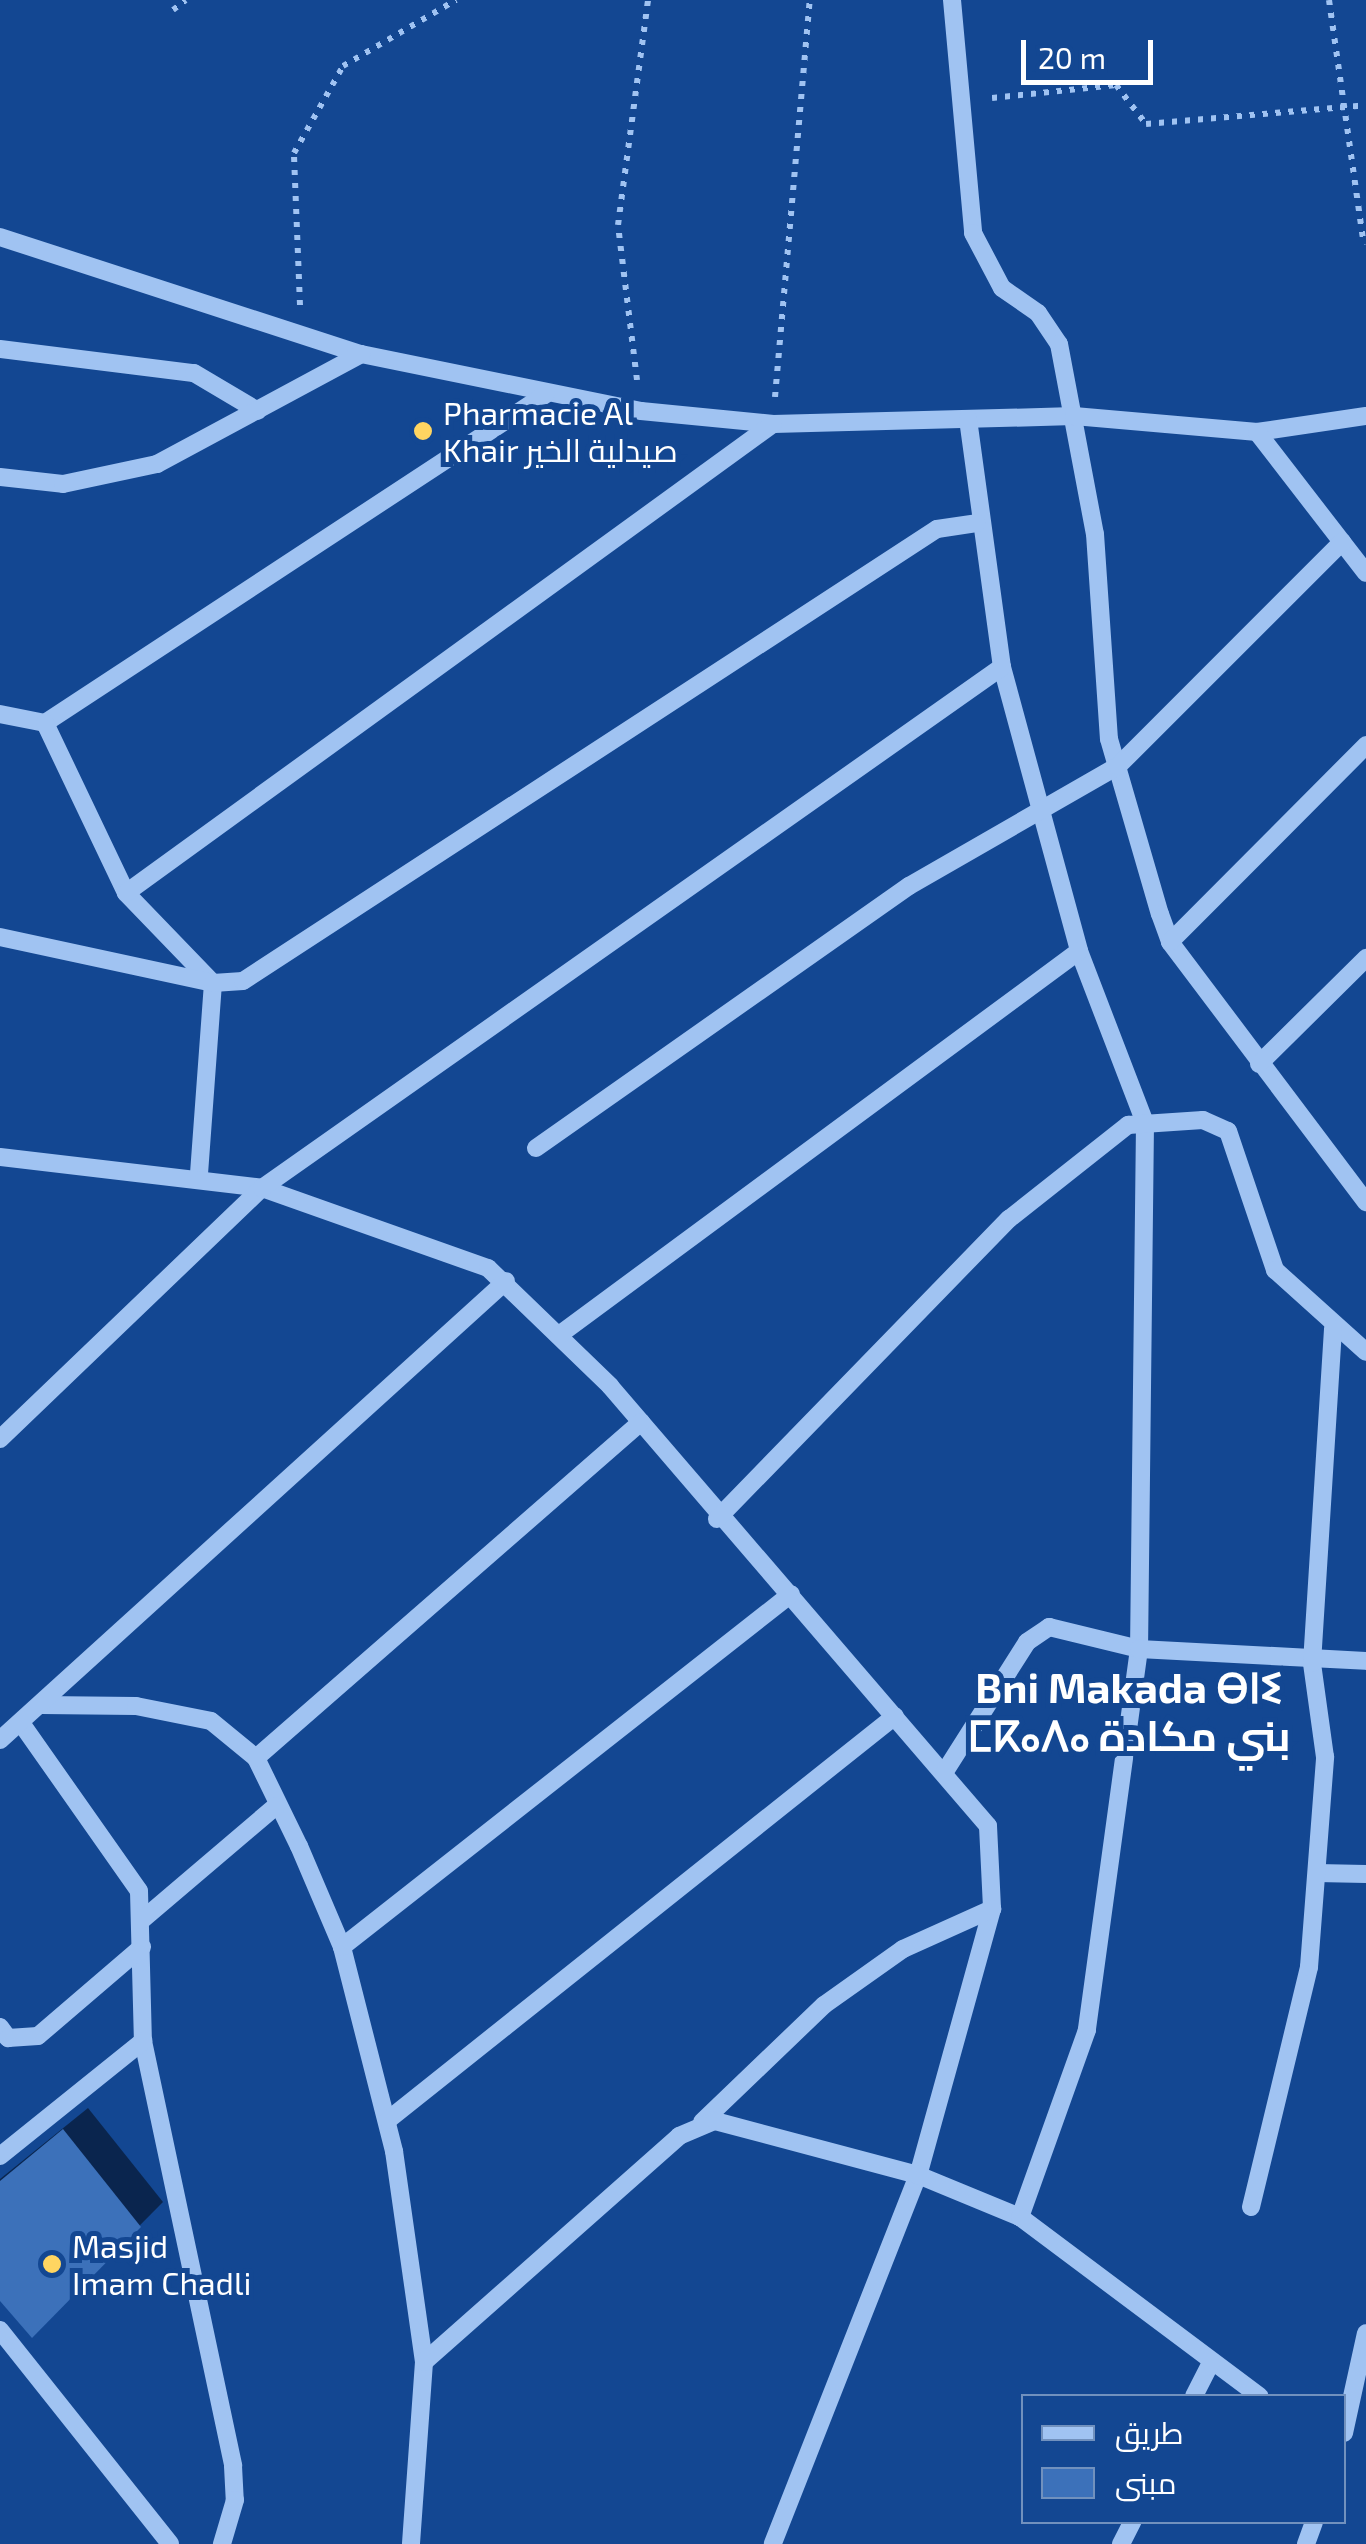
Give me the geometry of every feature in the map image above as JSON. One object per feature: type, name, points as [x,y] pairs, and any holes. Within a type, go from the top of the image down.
[{"type":"street","points":[[952,0],[955,102],[982,261],[1058,344],[1074,416],[1118,766],[1170,942],[1366,1202]]},
{"type":"street","points":[[0,236],[361,354],[642,411],[773,424],[1074,416],[1257,432],[1366,416]]},
{"type":"street","points":[[0,349],[194,373],[258,412]]},
{"type":"street","points":[[0,477],[63,484],[116,475],[258,412],[361,354]]},
{"type":"street","points":[[0,714],[45,723],[546,394]]},
{"type":"street","points":[[968,419],[977,523],[1002,667],[1046,809],[1079,951],[1145,1123],[1139,1649],[1087,2030],[1020,2217]]},
{"type":"street","points":[[126,893],[773,424]]},
{"type":"street","points":[[1257,432],[1366,573]]},
{"type":"street","points":[[0,937],[213,983],[272,966],[937,528],[977,523]]},
{"type":"street","points":[[536,1148],[909,886],[1118,766],[1342,542]]},
{"type":"street","points":[[1,1436],[262,1188],[1002,667]]},
{"type":"street","points":[[45,723],[126,893],[213,983],[199,1174]]},
{"type":"street","points":[[1170,942],[1366,746]]},
{"type":"street","points":[[559,1336],[1079,951]]},
{"type":"street","points":[[1259,1064],[1366,958]]},
{"type":"street","points":[[717,1519],[1010,1218],[1128,1124],[1203,1120],[1228,1131],[1275,1270],[1333,1328],[1366,1352]]},
{"type":"street","points":[[0,1157],[199,1174],[262,1188],[449,1249],[506,1280],[641,1422],[717,1519],[792,1594],[988,1826],[992,1909],[918,2175],[773,2544]]},
{"type":"street","points":[[0,1740],[506,1280]]},
{"type":"street","points":[[1252,2206],[1308,1967],[1317,1874],[1325,1757],[1312,1662],[1333,1328]]},
{"type":"street","points":[[256,1758],[641,1422]]},
{"type":"street","points":[[342,1947],[792,1594]]},
{"type":"street","points":[[944,1773],[1027,1642],[1049,1627],[1139,1649],[1312,1662],[1366,1661]]},
{"type":"street","points":[[42,1704],[181,1710],[211,1721],[256,1758],[342,1947],[388,2120],[424,2362],[411,2544]]},
{"type":"street","points":[[388,2120],[896,1716]]},
{"type":"street","points":[[21,1722],[128,1868],[142,1920],[143,2041],[233,2466],[236,2500],[222,2544]]},
{"type":"street","points":[[142,1920],[276,1807]]},
{"type":"street","points":[[1317,1874],[1366,1874]]},
{"type":"street","points":[[424,2362],[702,2122],[824,2006],[904,1949],[992,1909]]},
{"type":"street","points":[[0,2027],[8,2038],[38,2036],[142,1948]]},
{"type":"street","points":[[0,2156],[143,2041]]},
{"type":"street","points":[[702,2122],[918,2175],[1020,2217],[1256,2394]]},
{"type":"street","points":[[0,2330],[170,2544]]},
{"type":"street","points":[[1357,2408],[1366,2333]]},
{"type":"street","points":[[1195,2394],[1212,2360]]},
{"type":"path","points":[[173,10],[186,0]]},
{"type":"path","points":[[301,332],[294,153],[343,66],[456,0]]},
{"type":"path","points":[[642,411],[618,225],[648,0]]},
{"type":"path","points":[[773,424],[810,0]]},
{"type":"path","points":[[1330,0],[1364,245]]},
{"type":"path","points":[[955,102],[1102,84],[1122,88],[1146,124],[1366,106]]},
{"type":"building","name":"Masjid Imam Chadli","points":[[63,2129],[141,2227],[32,2338],[0,2301],[0,2181]]},
{"type":"place","name":"Pharmacie Al Khair صيدلية الخير","points":[[423,431]]},
{"type":"place","name":"Masjid Imam Chadli","points":[[52,2264]]},
{"type":"district","name":"Bni Makada ⴱⵏⵉ ⵎⴽⴰⴷⴰ بني مكادة","points":[[1129,1710]]}]
